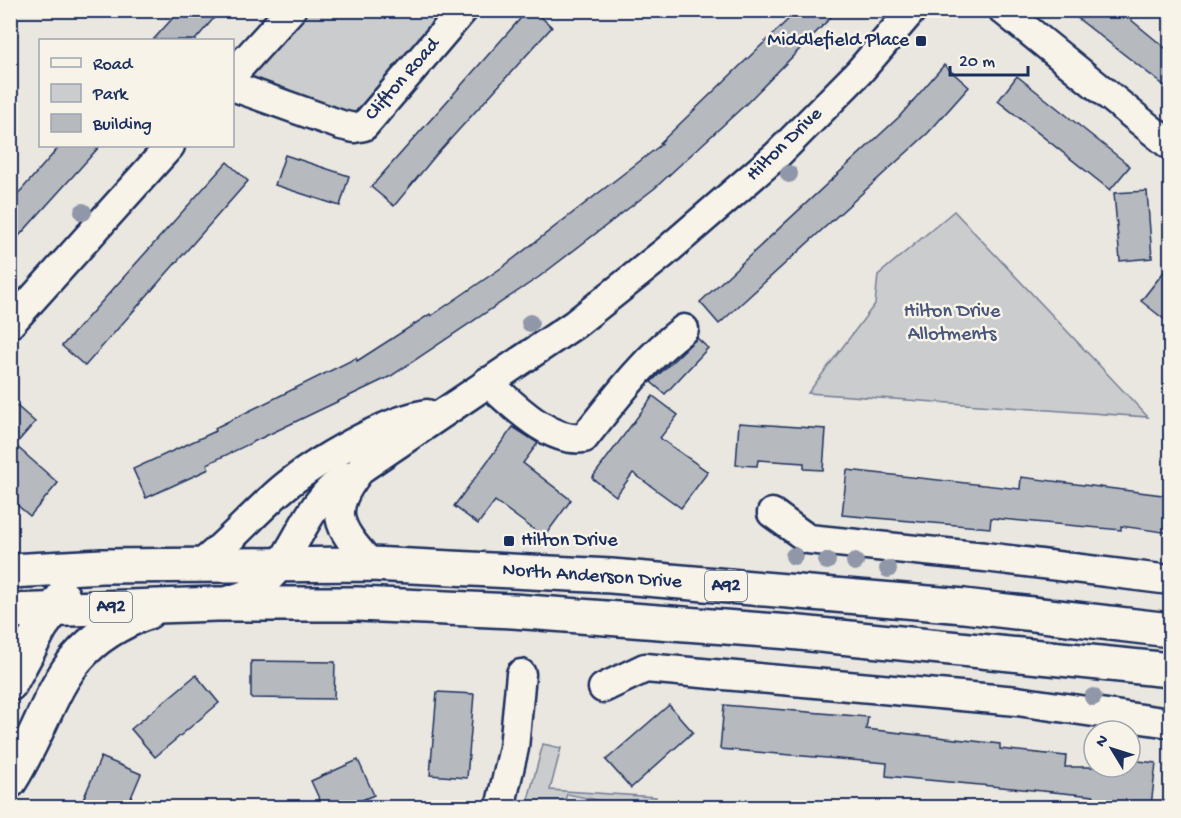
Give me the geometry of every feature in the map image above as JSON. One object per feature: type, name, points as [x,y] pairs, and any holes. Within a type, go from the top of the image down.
[{"type":"main road","name":"North Anderson Drive","points":[[10,571],[102,566],[371,564],[611,576],[964,606],[1170,630]]},
{"type":"main road","points":[[10,684],[31,643],[53,610],[72,587],[102,566]]},
{"type":"main road","name":"North Anderson Drive","points":[[10,611],[217,604],[358,604],[513,611],[790,632],[1170,670]]},
{"type":"main road","points":[[10,781],[63,676],[88,645],[106,631],[170,605]]},
{"type":"street","points":[[234,73],[291,10]]},
{"type":"street","name":"Clifton Road","points":[[234,87],[341,125],[354,128],[364,126],[463,10]]},
{"type":"street","name":"Hilton Drive","points":[[371,564],[344,531],[338,518],[341,498],[363,468],[441,412],[575,324],[664,253],[777,156],[859,72],[912,10]]},
{"type":"street","points":[[1003,10],[1170,145]]},
{"type":"street","points":[[10,324],[169,147]]},
{"type":"street","points":[[487,382],[539,425],[572,440],[584,438],[616,395],[668,341],[684,329]]},
{"type":"street","name":"Hilton Drive","points":[[200,565],[223,547],[270,499],[313,467],[407,417],[441,412]]},
{"type":"street","points":[[217,604],[255,591],[281,565],[302,524],[328,491],[363,468]]},
{"type":"street","points":[[772,513],[808,539],[985,556],[1170,580]]},
{"type":"street","points":[[603,688],[645,668],[1005,700],[1170,723]]},
{"type":"street","points":[[500,807],[514,748],[521,674]]},
{"type":"green space","points":[[291,11],[463,11],[364,126],[234,74]]},
{"type":"green space","name":"Hilton Drive Allotments","points":[[954,211],[1148,417],[808,393],[875,304],[878,275]]},
{"type":"green space","points":[[543,744],[561,748],[550,790],[656,797],[652,807],[632,807],[567,794],[563,807],[526,807]]},
{"type":"building","points":[[180,10],[221,10],[196,39],[154,39]]},
{"type":"building","points":[[528,10],[533,10],[552,27],[436,155],[394,206],[371,187]]},
{"type":"building","points":[[798,10],[838,10],[746,104],[655,188],[539,277],[391,376],[207,464],[209,469],[146,498],[133,469],[216,431],[215,428],[356,358],[357,361],[430,314],[431,316],[504,266],[662,144],[660,143]]},
{"type":"building","points":[[1067,10],[1119,10],[1170,52],[1170,90]]},
{"type":"building","points":[[944,65],[969,87],[928,133],[719,324],[700,302],[899,117]]},
{"type":"building","points":[[1017,76],[1130,166],[1110,190],[998,101]]},
{"type":"building","points":[[59,147],[99,147],[10,246],[10,203]]},
{"type":"building","points":[[285,155],[349,176],[340,206],[275,185]]},
{"type":"building","points":[[227,162],[248,181],[85,366],[62,346]]},
{"type":"building","points":[[1147,191],[1152,258],[1120,261],[1114,193]]},
{"type":"building","points":[[1170,264],[1170,324],[1141,301]]},
{"type":"building","points":[[697,338],[708,348],[665,394],[651,382]]},
{"type":"building","points":[[653,396],[678,415],[660,438],[708,472],[681,508],[633,473],[616,496],[592,478]]},
{"type":"building","points":[[10,400],[35,422],[15,445],[58,483],[30,516],[10,499]]},
{"type":"building","points":[[739,423],[826,429],[823,470],[804,469],[804,463],[758,460],[757,466],[736,465]]},
{"type":"building","points":[[513,427],[538,443],[523,463],[571,500],[544,537],[495,501],[478,524],[454,506]]},
{"type":"building","points":[[847,470],[1020,489],[1021,477],[1170,496],[1170,533],[1121,526],[1121,530],[991,518],[990,528],[842,515]]},
{"type":"building","points":[[251,661],[335,662],[334,699],[251,698]]},
{"type":"building","points":[[196,675],[219,703],[155,757],[131,729]]},
{"type":"building","points":[[437,692],[474,694],[467,778],[430,775]]},
{"type":"building","points":[[669,705],[693,732],[631,788],[606,760]]},
{"type":"building","points":[[724,705],[868,717],[866,729],[1000,744],[1000,749],[1066,756],[1065,767],[1082,767],[1082,779],[1142,779],[1142,761],[1156,763],[1151,806],[1094,799],[1094,796],[886,776],[887,763],[720,749]]},
{"type":"building","points":[[101,757],[141,774],[127,807],[80,807]]},
{"type":"building","points":[[358,760],[374,795],[345,807],[323,807],[311,781]]},
{"type":"place","name":"Middlefield Place","points":[[921,41]]},
{"type":"place","name":"Hilton Drive","points":[[509,541]]}]
